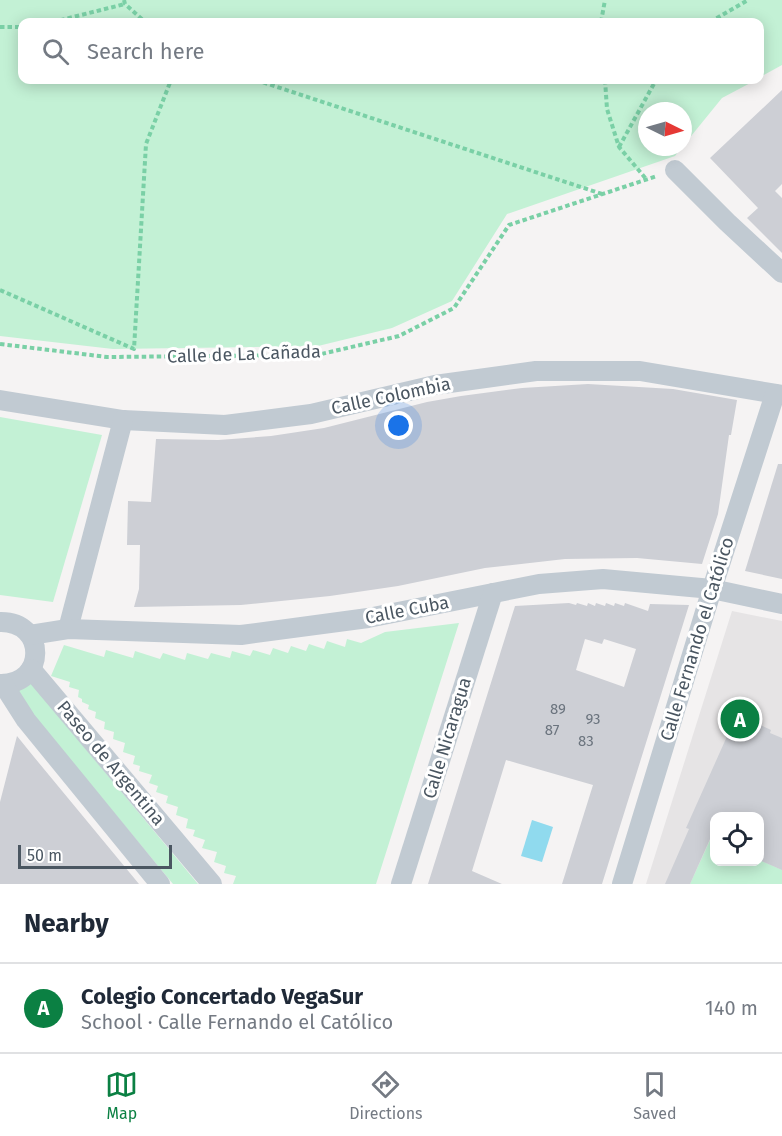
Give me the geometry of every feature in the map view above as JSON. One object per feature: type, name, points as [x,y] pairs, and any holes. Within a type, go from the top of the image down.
[{"type":"street","points":[[675,170],[782,273]]},
{"type":"street","name":"Calle Colombia","points":[[0,400],[123,420],[225,424],[311,414],[435,386],[536,371],[640,371],[778,394]]},
{"type":"street","name":"Calle Fernando el Católico","points":[[622,884],[712,589],[778,394]]},
{"type":"street","points":[[68,629],[123,420]]},
{"type":"street","name":"Calle Cuba","points":[[30,635],[68,629],[241,635],[368,618],[539,584],[603,579],[712,589],[782,604]]},
{"type":"street","name":"Calle Nicaragua","points":[[401,884],[493,592]]},
{"type":"street","points":[[0,622],[16,624],[30,635],[36,652],[31,669],[18,681],[1,684]]},
{"type":"street","name":"Paseo de Argentina","points":[[31,669],[212,884]]},
{"type":"street","name":"Paseo de Argentina","points":[[1,684],[26,720],[160,884]]},
{"type":"path","points":[[118,0],[124,2],[141,18]]},
{"type":"path","points":[[602,18],[605,0]]},
{"type":"path","points":[[738,6],[742,0]]},
{"type":"path","points":[[717,18],[748,0]]},
{"type":"path","points":[[67,18],[124,2]]},
{"type":"path","points":[[0,27],[18,27]]},
{"type":"path","points":[[0,290],[134,349],[146,144],[169,84]]},
{"type":"path","points":[[268,84],[603,194]]},
{"type":"path","points":[[605,84],[608,109],[619,147],[647,180]]},
{"type":"path","points":[[619,147],[654,84]]},
{"type":"path","name":"Calle de La Cañada","points":[[0,344],[107,357],[317,355],[399,336],[454,308],[509,225],[675,170]]},
{"type":"shaded area","points":[[732,611],[782,621],[782,884],[646,884]]},
{"type":"green space","points":[[0,0],[782,0],[782,65],[764,75],[764,18],[18,18],[18,84],[748,84],[722,98],[692,135],[692,102],[638,102],[638,156],[675,156],[507,214],[452,301],[392,328],[318,346],[113,349],[0,336]]},
{"type":"green space","points":[[0,417],[102,435],[53,602],[0,595]]},
{"type":"green space","points":[[459,623],[376,884],[233,884],[236,876],[224,873],[226,866],[214,862],[217,852],[202,848],[205,840],[193,836],[195,830],[186,828],[188,819],[176,815],[178,807],[166,803],[168,796],[156,792],[158,786],[149,783],[152,775],[139,771],[140,766],[133,764],[135,756],[123,752],[125,743],[113,739],[114,732],[104,729],[105,722],[95,718],[96,712],[88,709],[89,705],[78,697],[79,690],[69,687],[70,682],[51,676],[64,645],[104,657],[106,650],[133,658],[135,651],[160,659],[163,653],[185,660],[187,653],[208,659],[211,653],[230,658],[232,651],[250,656],[253,650],[270,655],[273,648],[288,653],[291,646],[306,651],[309,644],[324,649],[327,641],[345,647],[347,639],[361,643],[385,632]]},
{"type":"green space","points":[[31,683],[198,884],[173,884],[14,692]]},
{"type":"green space","points":[[710,840],[710,866],[764,866],[764,862],[782,870],[782,884],[690,884]]},
{"type":"water","points":[[532,820],[553,827],[542,862],[521,856]]},
{"type":"building","points":[[782,90],[782,184],[775,191],[782,198],[782,253],[747,218],[758,208],[710,158]]},
{"type":"building","points":[[588,384],[673,389],[737,400],[731,435],[729,435],[718,514],[702,564],[637,558],[565,559],[485,568],[398,586],[330,596],[241,605],[134,607],[139,589],[140,545],[127,545],[128,501],[151,502],[156,439],[218,440],[271,436],[324,428],[427,402],[461,396],[522,388]]},
{"type":"building","points":[[778,464],[782,464],[782,579],[745,571]]},
{"type":"building","points":[[569,603],[576,605],[577,603],[587,606],[588,603],[595,606],[596,603],[605,606],[606,603],[614,606],[615,603],[624,606],[625,603],[648,611],[650,604],[689,605],[602,884],[562,884],[593,785],[506,760],[472,871],[502,884],[428,884],[515,606]],"holes":[[[585,639],[602,644],[604,639],[636,649],[624,687],[576,670]]]},
{"type":"building","points":[[737,714],[771,730],[770,733],[782,738],[782,870],[764,862],[764,812],[710,812],[710,839],[690,884],[665,884],[689,829],[686,828]]},
{"type":"building","points":[[17,736],[139,884],[0,884],[0,802]]},
{"type":"place","name":"Colegio Concertado VegaSur","points":[[740,719]]}]
